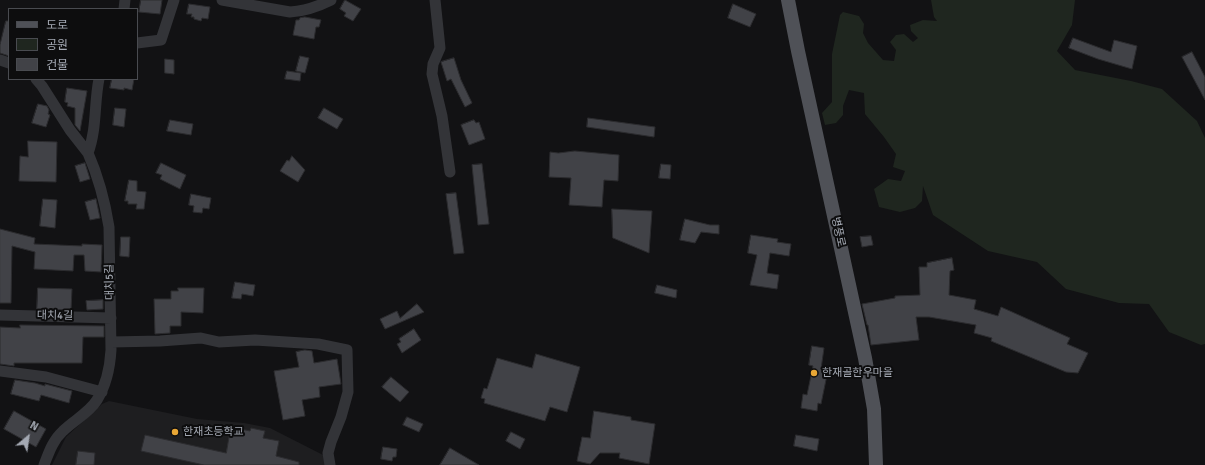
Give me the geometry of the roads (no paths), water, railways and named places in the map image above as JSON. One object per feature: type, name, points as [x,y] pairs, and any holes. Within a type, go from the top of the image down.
[{"type":"main road","name":"병풍로","points":[[788,0],[865,358],[874,409],[876,465]]},
{"type":"street","points":[[138,43],[161,40],[174,0]]},
{"type":"street","points":[[222,0],[290,12],[312,9],[331,0]]},
{"type":"street","points":[[435,0],[440,48],[433,64],[432,74],[442,116],[450,172]]},
{"type":"street","name":"대치5길","points":[[37,80],[70,130],[88,152],[95,170],[109,227],[111,318],[111,356],[108,375],[102,392],[97,401],[88,411],[70,425],[56,439],[44,465]]},
{"type":"street","points":[[88,152],[92,142],[98,80]]},
{"type":"street","name":"대치4길","points":[[0,315],[111,318]]},
{"type":"street","points":[[111,342],[201,338],[219,342],[255,340],[318,344],[347,350],[348,392],[341,418],[331,442],[328,454],[330,465]]},
{"type":"street","points":[[0,371],[46,377],[102,392]]},
{"type":"place","name":"한재골한우마을","points":[[814,373]]},
{"type":"place","name":"한재초등학교","points":[[175,432]]}]
